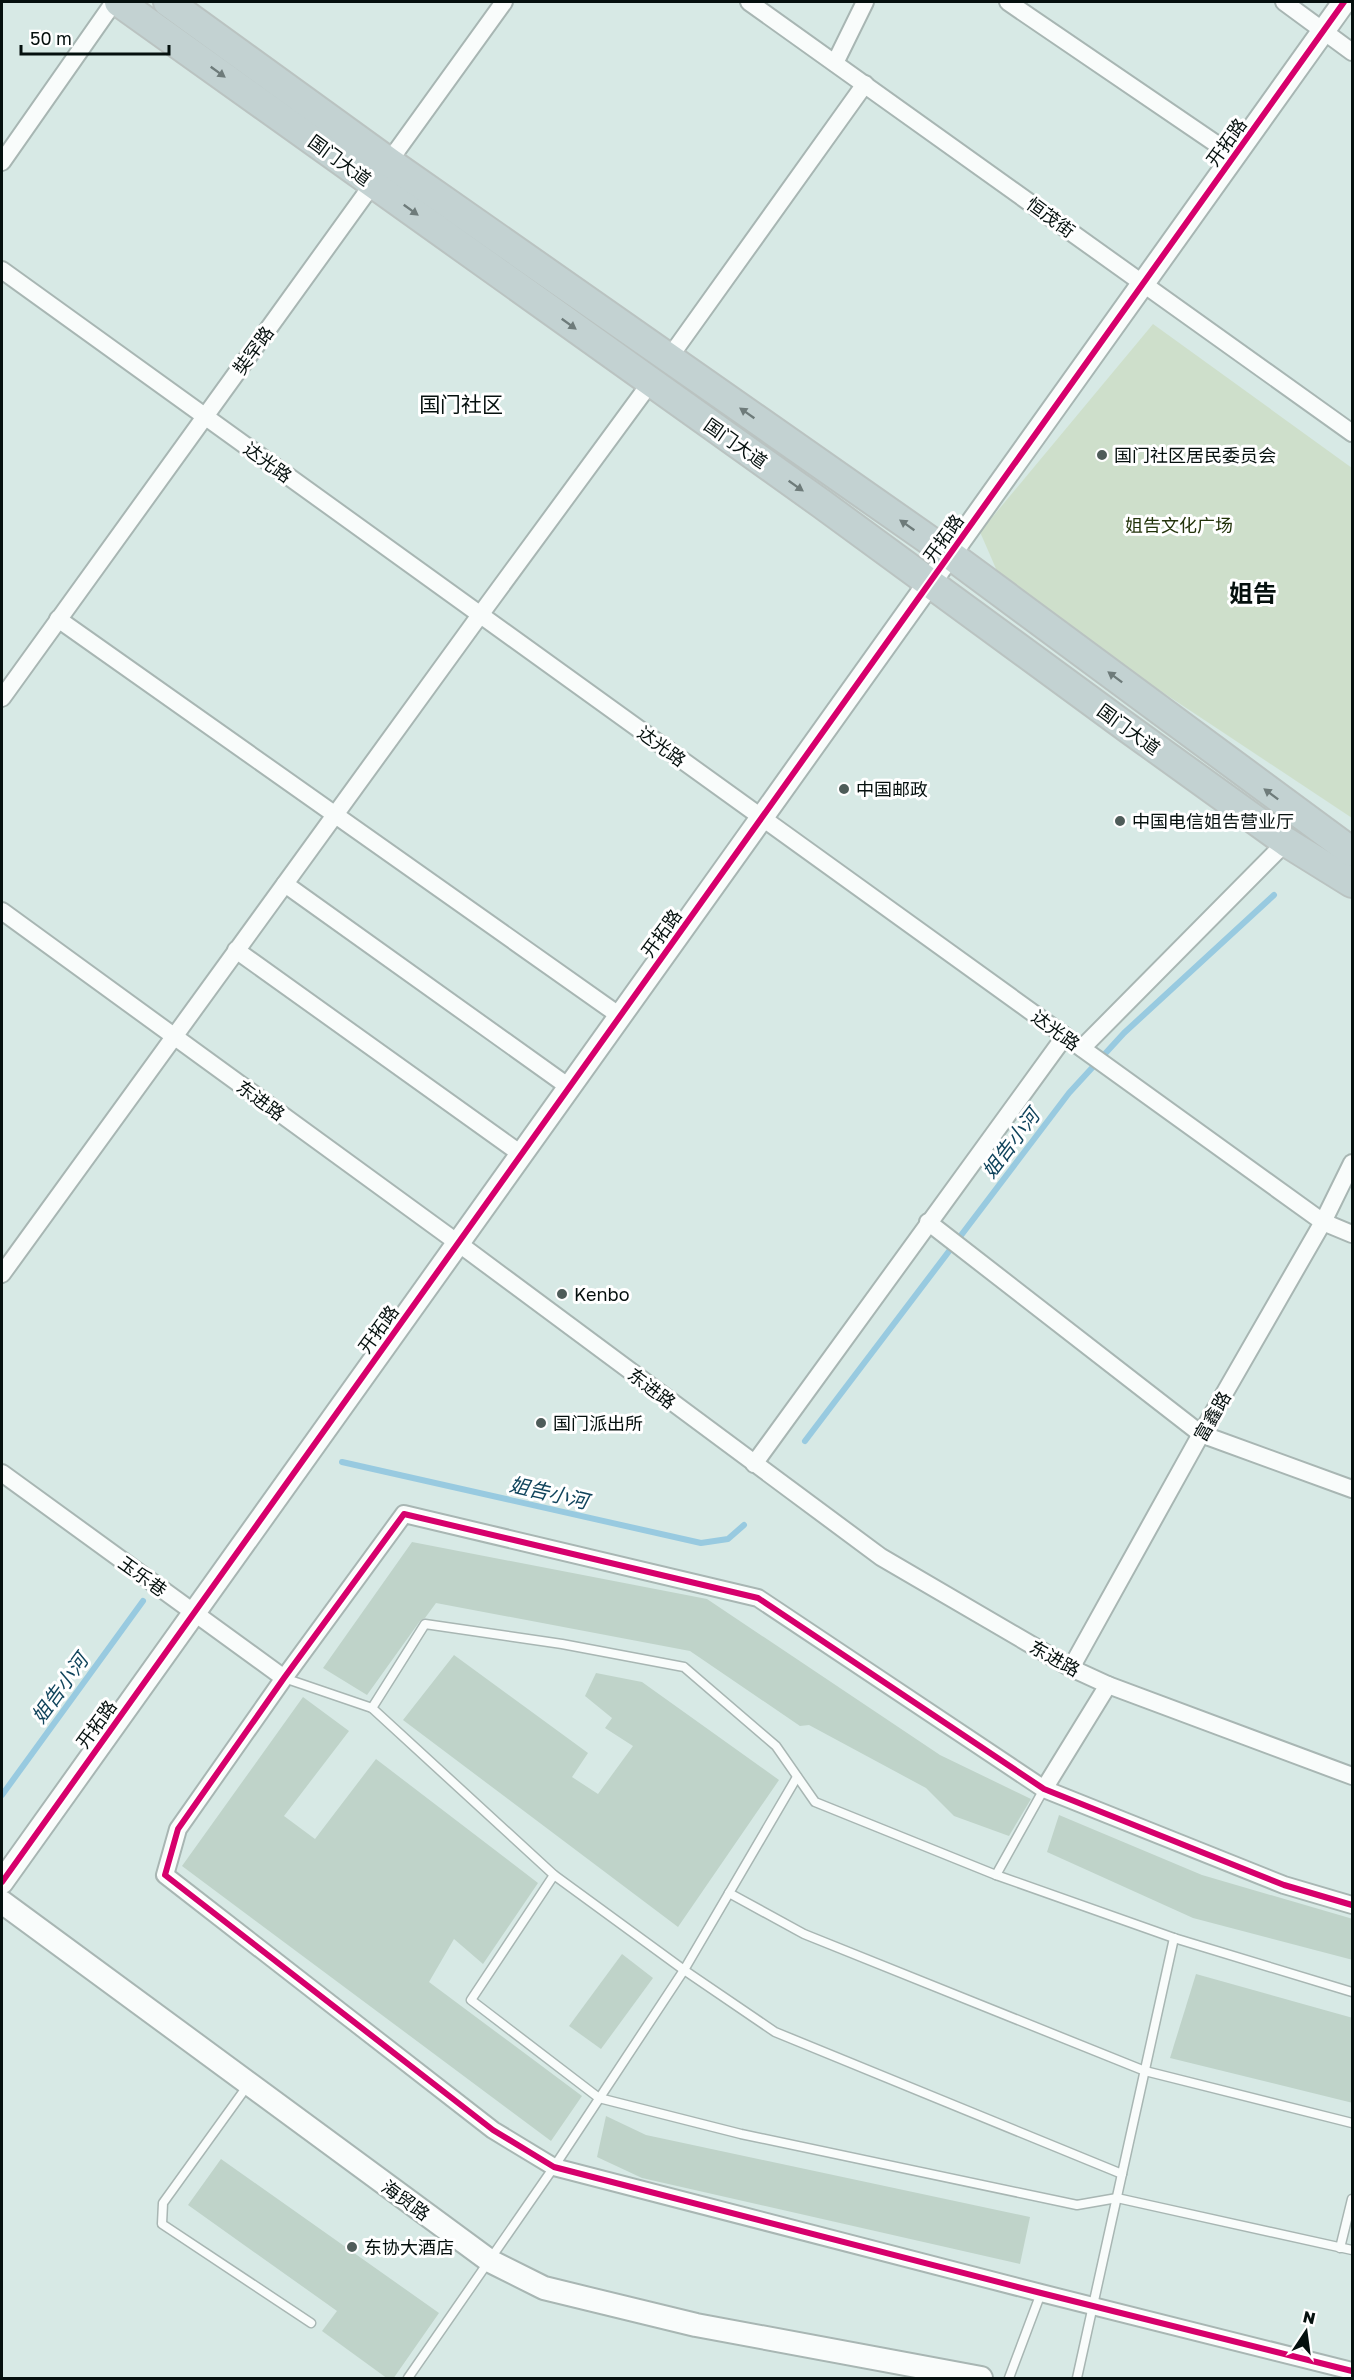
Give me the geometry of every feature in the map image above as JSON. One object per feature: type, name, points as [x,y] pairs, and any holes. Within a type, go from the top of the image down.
[{"type":"highway","name":"国门大道","points":[[119,2],[669,358],[949,554],[1353,852]]},
{"type":"highway","name":"国门大道","points":[[168,2],[381,173],[651,382],[1286,842],[1353,883]]},
{"type":"street","points":[[2,162],[114,2]]},
{"type":"street","name":"奘罕路","points":[[2,698],[504,2]]},
{"type":"street","name":"恒茂街","points":[[749,2],[1353,433]]},
{"type":"street","points":[[835,63],[865,2]]},
{"type":"street","points":[[1008,2],[1234,156]]},
{"type":"street","points":[[1284,2],[1353,52]]},
{"type":"street","name":"开拓路","points":[[2,1882],[1344,2]]},
{"type":"street","points":[[669,358],[865,84]]},
{"type":"street","name":"达光路","points":[[2,270],[1323,1222],[1353,1234]]},
{"type":"street","points":[[2,1274],[651,382]]},
{"type":"street","points":[[58,619],[620,1016]]},
{"type":"street","points":[[1085,1051],[1286,842]]},
{"type":"street","points":[[285,884],[569,1087]]},
{"type":"street","name":"东进路","points":[[2,911],[458,1243],[881,1557],[1071,1668],[1108,1685],[1353,1776]]},
{"type":"street","points":[[236,950],[521,1154]]},
{"type":"street","points":[[754,1464],[1065,1036]]},
{"type":"street","name":"富鑫路","points":[[1071,1668],[1201,1434],[1323,1222],[1353,1163]]},
{"type":"street","points":[[928,1222],[1201,1434],[1353,1489]]},
{"type":"street","name":"玉乐巷","points":[[2,1473],[284,1678]]},
{"type":"street","points":[[1353,1905],[1284,1885],[1044,1789],[758,1598],[404,1514],[284,1678],[178,1829],[165,1875],[493,2130],[554,2167],[1353,2371]]},
{"type":"street","points":[[1044,1789],[1108,1685]]},
{"type":"street","name":"海贸路","points":[[2,1902],[490,2261],[544,2289],[696,2325],[971,2378]]},
{"type":"lane","points":[[372,1708],[425,1624],[562,1644],[684,1667],[776,1746],[815,1802],[996,1875],[1174,1938],[1353,1992]]},
{"type":"lane","points":[[284,1678],[372,1708],[554,1875],[684,1970],[775,2032],[1122,2174]]},
{"type":"lane","points":[[408,2379],[554,2167],[684,1970],[797,1777]]},
{"type":"lane","points":[[996,1875],[1044,1789]]},
{"type":"lane","points":[[554,1875],[471,2000],[599,2098],[741,2134],[1077,2205],[1117,2198],[1353,2250]]},
{"type":"lane","points":[[729,1893],[804,1934],[1145,2072],[1353,2123]]},
{"type":"lane","points":[[1077,2379],[1174,1938]]},
{"type":"lane","points":[[249,2085],[163,2203],[162,2224],[311,2323]]},
{"type":"lane","points":[[1340,2248],[1353,2199]]},
{"type":"lane","points":[[1009,2379],[1041,2293]]},
{"type":"green space","name":"姐告文化广场","points":[[1153,324],[1352,468],[1352,818],[1004,587],[980,532]]},
{"type":"building","points":[[412,1542],[707,1599],[940,1755],[1031,1799],[1009,1836],[954,1816],[926,1788],[809,1725],[800,1726],[690,1651],[436,1603],[420,1621],[367,1695],[323,1668]]},
{"type":"building","points":[[454,1655],[588,1753],[572,1777],[598,1794],[633,1746],[605,1728],[612,1718],[585,1696],[596,1673],[642,1682],[779,1780],[678,1927],[403,1720]]},
{"type":"building","points":[[303,1697],[349,1731],[284,1816],[315,1839],[376,1759],[538,1883],[483,1964],[454,1939],[429,1982],[582,2096],[551,2141],[182,1866]]},
{"type":"building","points":[[1059,1815],[1202,1875],[1353,1919],[1353,1960],[1193,1918],[1047,1852]]},
{"type":"building","points":[[622,1954],[653,1978],[601,2049],[569,2026]]},
{"type":"building","points":[[1196,1974],[1353,2018],[1353,2103],[1170,2058]]},
{"type":"building","points":[[606,2116],[646,2135],[1030,2217],[1020,2264],[642,2178],[597,2157]]},
{"type":"building","points":[[221,2159],[439,2313],[393,2379],[388,2379],[322,2331],[337,2311],[188,2205]]},
{"type":"waterway","name":"姐告小河","points":[[805,1441],[1069,1093],[1124,1033],[1274,895]]},
{"type":"waterway","name":"姐告小河","points":[[342,1462],[701,1543],[728,1539],[744,1525]]},
{"type":"waterway","name":"姐告小河","points":[[2,1795],[143,1601]]},
{"type":"cycle path","points":[[2,1882],[1344,2]]},
{"type":"cycle path","points":[[1352,1905],[1284,1885],[1044,1789],[758,1598],[404,1514],[284,1678],[178,1829],[165,1875],[493,2130],[554,2167],[1352,2371]]},
{"type":"place","name":"国门社区居民委员会","points":[[1102,455]]},
{"type":"place","name":"中国邮政","points":[[844,789]]},
{"type":"place","name":"中国电信姐告营业厅","points":[[1120,821]]},
{"type":"place","name":"Kenbo","points":[[562,1294]]},
{"type":"place","name":"国门派出所","points":[[541,1423]]},
{"type":"place","name":"东协大酒店","points":[[352,2247]]},
{"type":"district","name":"国门社区","points":[[461,404]]},
{"type":"district","name":"姐告","points":[[1253,592]]}]
